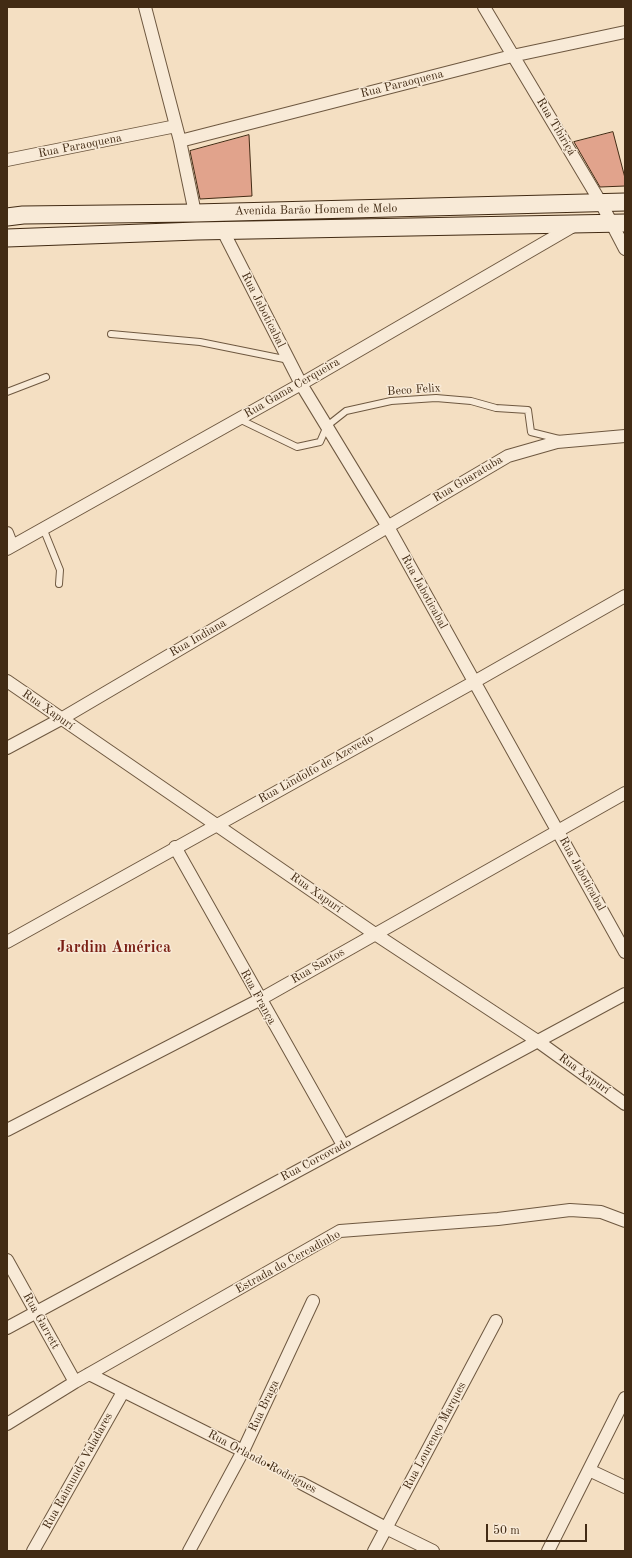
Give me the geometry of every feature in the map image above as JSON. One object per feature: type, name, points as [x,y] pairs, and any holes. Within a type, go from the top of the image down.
[{"type":"main road","name":"Avenida Barão Homem de Melo","points":[[7,217],[22,215],[195,213],[625,202]]},
{"type":"main road","name":"Avenida Barão Homem de Melo","points":[[7,238],[223,231],[618,223]]},
{"type":"street","points":[[145,7],[180,141],[195,213]]},
{"type":"street","name":"Rua Tibiriçá","points":[[484,7],[601,203],[618,223],[625,249]]},
{"type":"street","name":"Rua Paraoquena","points":[[180,141],[512,56],[625,32]]},
{"type":"street","name":"Rua Paraoquena","points":[[7,160],[176,126]]},
{"type":"street","name":"Rua Gama Cerqueira","points":[[9,547],[301,384],[575,225]]},
{"type":"street","name":"Rua Jaboticabal","points":[[223,231],[301,384],[388,527],[625,952]]},
{"type":"street","name":"Rua Guaratuba","points":[[388,527],[508,456],[558,442],[625,436]]},
{"type":"street","name":"Rua Indiana","points":[[7,748],[61,719],[388,527]]},
{"type":"street","points":[[7,533],[9,547]]},
{"type":"street","name":"Rua Lindolfo de Azevedo","points":[[7,942],[216,824],[474,682],[625,596]]},
{"type":"street","name":"Rua Xapurí","points":[[7,681],[375,934],[536,1040],[625,1104]]},
{"type":"street","name":"Rua Santos","points":[[7,1130],[259,1000],[625,794]]},
{"type":"street","name":"Rua França","points":[[175,848],[259,1000],[343,1145]]},
{"type":"street","name":"Rua Corcovado","points":[[7,1328],[536,1040],[625,994]]},
{"type":"street","name":"Estrada do Cercadinho","points":[[7,1424],[75,1382],[340,1231],[498,1219],[570,1210],[601,1212],[625,1221]]},
{"type":"street","name":"Rua Garrett","points":[[7,1260],[75,1382]]},
{"type":"street","name":"Rua Braga","points":[[189,1551],[243,1450],[313,1301]]},
{"type":"street","name":"Rua Lourenço Marques","points":[[374,1551],[496,1321]]},
{"type":"street","name":"Rua Orlando Rodrigues","points":[[89,1374],[243,1450]]},
{"type":"street","name":"Rua Raimundo Valadares","points":[[33,1551],[123,1392]]},
{"type":"street","points":[[548,1551],[625,1398]]},
{"type":"street","points":[[589,1470],[625,1487]]},
{"type":"street","name":"Rua Orlando Rodrigues","points":[[301,1483],[433,1551]]},
{"type":"lane","points":[[111,334],[200,342],[289,360]]},
{"type":"lane","points":[[7,392],[46,377]]},
{"type":"lane","name":"Beco Felix","points":[[239,418],[297,447],[320,442],[327,426],[346,411],[391,401],[436,398],[471,401],[496,408],[528,410],[531,432],[568,441]]},
{"type":"lane","points":[[43,528],[60,570],[59,584]]},
{"type":"path","name":"Rua Orlando Rodrigues","points":[[243,1450],[301,1483]]},
{"type":"building","points":[[613,132],[625,178],[625,186],[600,187],[574,142]]},
{"type":"building","points":[[249,135],[252,196],[200,199],[190,151]]},
{"type":"district","name":"Jardim América","points":[[114,948]]}]
